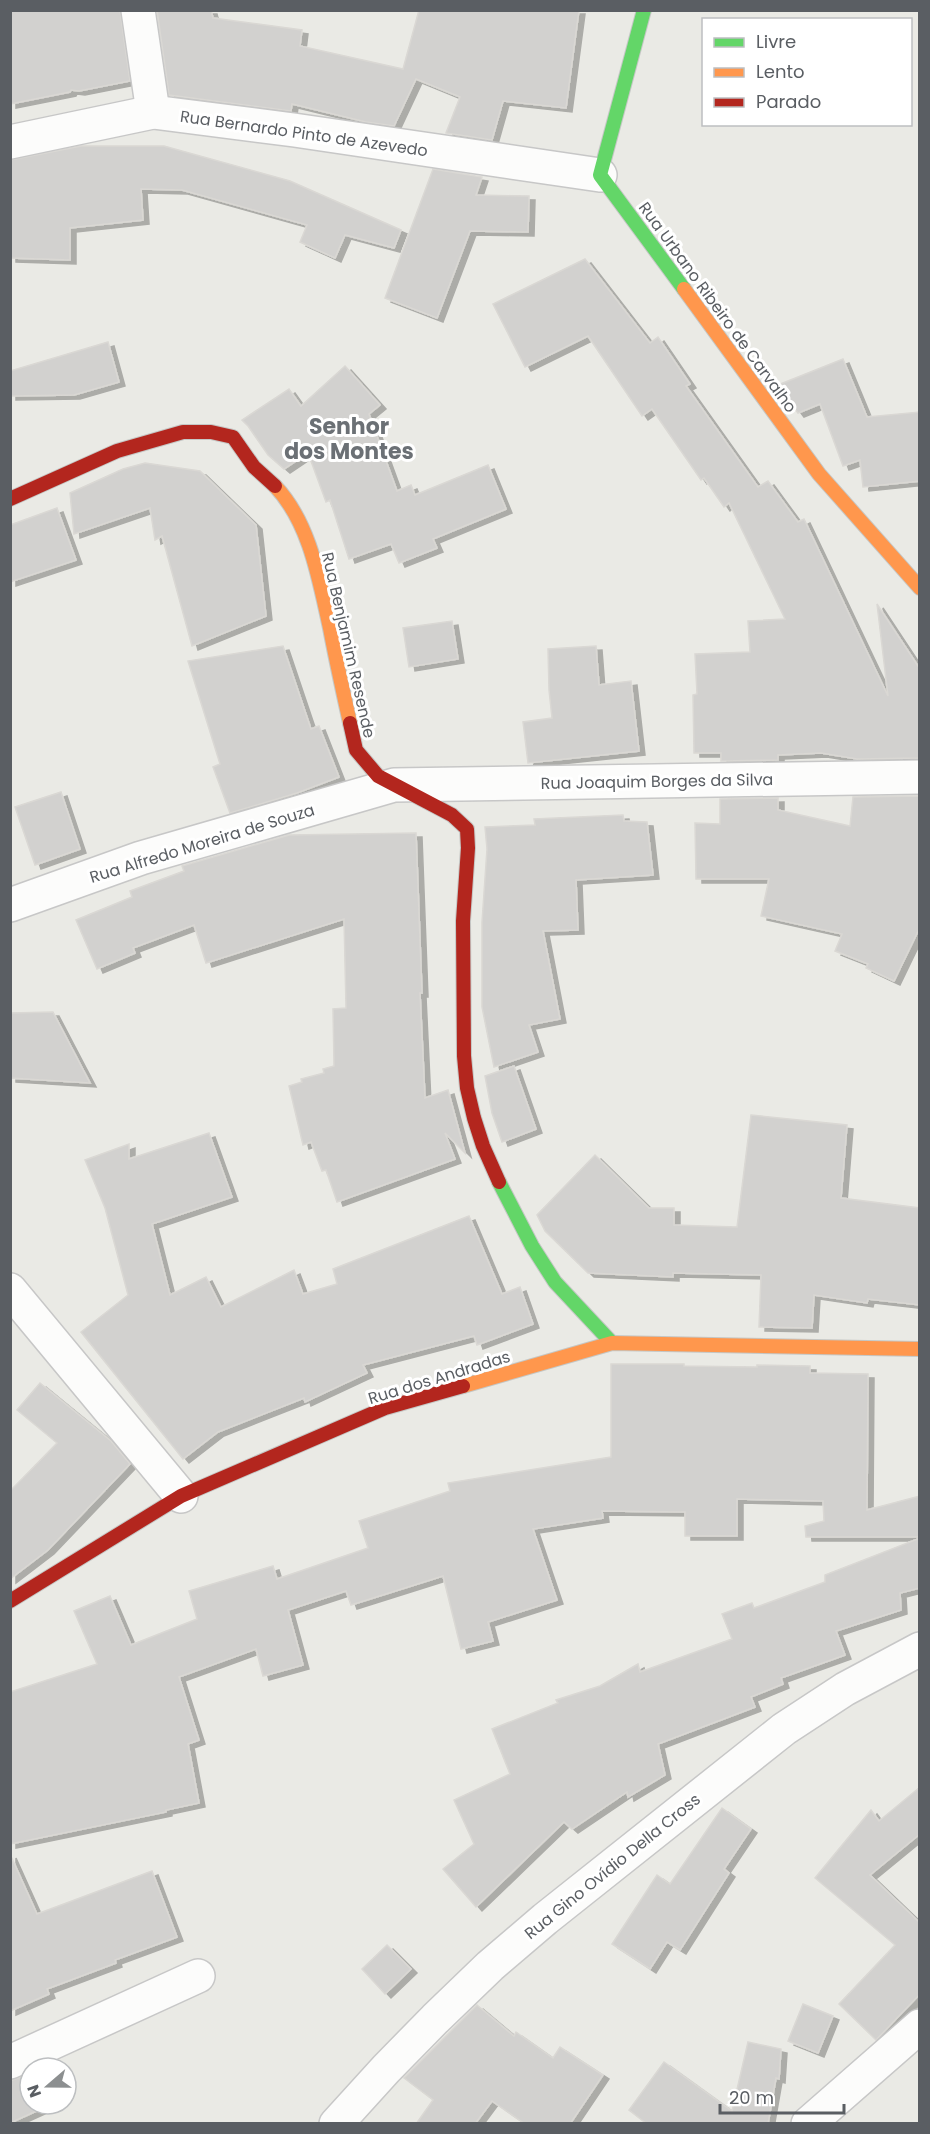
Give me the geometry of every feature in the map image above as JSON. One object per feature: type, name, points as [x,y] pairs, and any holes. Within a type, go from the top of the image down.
[{"type":"street","points":[[138,10],[153,112]]},
{"type":"street","points":[[600,175],[644,10]]},
{"type":"street","name":"Rua Bernardo Pinto de Azevedo","points":[[10,142],[153,112],[294,130],[600,175]]},
{"type":"street","name":"Rua Urbano Ribeiro de Carvalho","points":[[600,175],[819,474],[920,588]]},
{"type":"street","name":"Rua Benjamim Resende","points":[[10,499],[117,451],[183,432],[211,432],[232,437],[254,467],[277,488],[299,522],[308,543],[322,592],[356,750],[378,776],[452,815],[467,829],[464,1056],[467,1088],[474,1118],[498,1181],[532,1246],[555,1282],[612,1343]]},
{"type":"street","name":"Rua Joaquim Borges da Silva","points":[[394,785],[920,777]]},
{"type":"street","name":"Rua Alfredo Moreira de Souza","points":[[10,905],[141,858],[394,785]]},
{"type":"street","points":[[10,1290],[181,1496]]},
{"type":"street","name":"Rua dos Andradas","points":[[10,1601],[181,1496],[385,1408],[612,1343],[920,1349]]},
{"type":"street","name":"Rua Gino Ovídio Della Cross","points":[[336,2124],[386,2069],[459,1996],[545,1919],[784,1729],[845,1689],[920,1649]]},
{"type":"street","points":[[10,2062],[198,1976]]},
{"type":"street","points":[[808,2124],[920,2026]]},
{"type":"building","points":[[10,10],[120,10],[130,81],[79,91],[71,90],[10,104]]},
{"type":"building","points":[[157,10],[211,10],[213,18],[302,30],[300,46],[403,69],[419,10],[579,10],[566,108],[503,101],[492,140],[446,133],[460,97],[416,79],[394,126],[366,122],[292,104],[291,111],[169,95]]},
{"type":"building","points":[[81,146],[164,146],[290,181],[401,230],[394,248],[345,235],[335,258],[300,242],[307,225],[182,190],[141,189],[143,220],[70,228],[70,260],[10,258],[10,160]]},
{"type":"building","points":[[433,169],[482,177],[476,195],[529,196],[528,232],[470,231],[437,318],[385,298]]},
{"type":"building","points":[[585,259],[650,343],[658,337],[690,384],[686,386],[758,487],[768,481],[798,522],[804,519],[888,696],[877,604],[920,669],[920,758],[857,759],[821,753],[778,755],[778,760],[721,761],[721,753],[694,753],[693,695],[697,694],[695,654],[750,652],[748,621],[785,619],[729,503],[724,507],[704,478],[701,480],[652,409],[642,416],[588,336],[525,367],[493,304]]},
{"type":"building","points":[[108,342],[119,382],[74,395],[10,396],[10,371]]},
{"type":"building","points":[[843,359],[867,417],[920,412],[920,481],[863,487],[860,460],[843,466],[820,404],[798,413],[778,385]]},
{"type":"building","points":[[345,366],[380,405],[369,414],[397,491],[411,485],[415,495],[488,465],[506,509],[433,539],[437,548],[399,563],[391,544],[349,559],[330,500],[326,502],[308,453],[284,469],[268,455],[242,420],[289,389],[301,406]]},
{"type":"building","points":[[145,463],[200,471],[256,525],[266,616],[192,646],[162,536],[155,540],[150,508],[74,534],[70,493],[123,469]]},
{"type":"building","points":[[57,508],[76,560],[10,582],[10,525]]},
{"type":"building","points":[[452,621],[458,659],[409,667],[403,628]]},
{"type":"building","points":[[283,646],[311,729],[319,726],[339,777],[297,793],[230,813],[213,767],[220,764],[188,661]]},
{"type":"building","points":[[596,646],[599,685],[631,681],[639,751],[528,763],[523,722],[552,718],[548,649]]},
{"type":"building","points":[[61,792],[80,849],[35,865],[15,807]]},
{"type":"building","points":[[920,796],[920,927],[894,981],[866,968],[868,964],[835,951],[842,934],[761,916],[769,879],[696,879],[695,823],[720,824],[720,799],[778,798],[778,810],[850,826],[853,797]]},
{"type":"building","points":[[623,815],[624,821],[647,822],[653,875],[576,880],[578,930],[543,931],[560,1019],[529,1025],[538,1052],[494,1067],[482,1007],[482,922],[487,849],[485,827],[535,825],[534,819]]},
{"type":"building","points":[[416,833],[425,1098],[448,1090],[465,1153],[445,1133],[455,1159],[337,1202],[326,1170],[322,1171],[311,1142],[303,1145],[289,1086],[302,1082],[301,1079],[324,1073],[323,1069],[334,1066],[333,1009],[346,1008],[344,919],[206,963],[194,925],[133,948],[135,953],[97,969],[76,920],[132,897],[130,891],[184,871],[182,866],[289,835]]},
{"type":"building","points":[[53,1012],[90,1083],[10,1078],[10,1013]]},
{"type":"building","points":[[514,1066],[536,1129],[502,1142],[492,1113],[485,1076]]},
{"type":"building","points":[[751,1115],[847,1125],[841,1198],[920,1208],[920,1305],[868,1299],[867,1303],[814,1295],[812,1328],[759,1327],[761,1275],[673,1273],[673,1277],[588,1273],[545,1231],[537,1215],[595,1155],[649,1208],[674,1208],[674,1225],[737,1227]]},
{"type":"building","points":[[209,1133],[232,1197],[152,1224],[170,1295],[206,1277],[221,1307],[294,1270],[303,1294],[337,1284],[333,1269],[469,1216],[502,1294],[520,1287],[533,1324],[477,1345],[474,1336],[363,1365],[367,1373],[305,1402],[304,1398],[218,1432],[183,1459],[81,1332],[128,1295],[105,1208],[85,1160],[129,1144],[129,1159]]},
{"type":"building","points":[[611,1364],[810,1366],[810,1373],[868,1374],[867,1510],[920,1496],[920,1537],[806,1537],[805,1526],[824,1521],[823,1501],[737,1499],[737,1536],[685,1536],[685,1512],[602,1511],[603,1518],[533,1529],[557,1600],[488,1622],[493,1641],[461,1649],[443,1576],[351,1605],[346,1591],[288,1610],[303,1665],[263,1676],[256,1649],[179,1677],[199,1740],[188,1744],[199,1803],[10,1844],[10,1692],[97,1664],[74,1611],[110,1596],[131,1645],[197,1619],[189,1591],[273,1566],[277,1579],[368,1548],[359,1521],[450,1491],[448,1483],[611,1457]]},
{"type":"building","points":[[40,1383],[111,1441],[130,1464],[48,1550],[10,1579],[10,1491],[57,1443],[17,1410]]},
{"type":"building","points":[[920,1538],[920,1588],[900,1593],[901,1610],[836,1631],[845,1655],[781,1678],[783,1684],[751,1697],[755,1707],[658,1744],[665,1775],[628,1797],[627,1792],[572,1829],[564,1822],[476,1907],[443,1869],[474,1844],[454,1800],[510,1774],[492,1729],[558,1703],[556,1700],[600,1686],[638,1664],[640,1672],[732,1639],[722,1614],[752,1603],[754,1608],[825,1582],[825,1575]]},
{"type":"building","points":[[920,1787],[920,1834],[870,1875],[918,1921],[920,1919],[920,1994],[876,2040],[839,2004],[895,1945],[815,1878],[871,1810],[879,1821]]},
{"type":"building","points":[[722,1808],[751,1829],[724,1869],[729,1873],[680,1950],[667,1942],[650,1969],[612,1944],[657,1875],[670,1884]]},
{"type":"building","points":[[10,1854],[37,1914],[152,1871],[177,1937],[47,1989],[49,1994],[10,2011]]},
{"type":"building","points":[[387,1945],[411,1969],[385,1994],[362,1969]]},
{"type":"building","points":[[803,2004],[833,2016],[818,2053],[788,2041]]},
{"type":"building","points":[[477,2005],[514,2036],[516,2032],[553,2058],[560,2047],[603,2075],[570,2124],[525,2124],[492,2101],[475,2124],[416,2124],[433,2100],[404,2078]]},
{"type":"building","points":[[748,2042],[781,2049],[779,2079],[776,2078],[768,2124],[647,2124],[629,2110],[664,2062],[732,2111]]},
{"type":"building","points":[[18,2078],[18,2116],[25,2116],[10,2123],[10,2081]]},
{"type":"traffic: fast","points":[[644,10],[600,175],[684,289]]},
{"type":"traffic: fast","points":[[499,1182],[532,1246],[555,1282],[612,1343]]},
{"type":"traffic: slow","points":[[684,289],[819,474],[920,588]]},
{"type":"traffic: slow","points":[[275,486],[297,517],[312,552],[350,723]]},
{"type":"traffic: slow","points":[[463,1386],[612,1343],[920,1349]]},
{"type":"traffic: jam","points":[[10,499],[117,451],[183,432],[211,432],[233,437],[254,467],[275,486]]},
{"type":"traffic: jam","points":[[350,723],[356,750],[378,776],[452,815],[467,829],[468,848],[463,921],[464,1056],[467,1088],[474,1118],[483,1146],[499,1182]]},
{"type":"traffic: jam","points":[[10,1601],[181,1496],[385,1408],[463,1386]]},
{"type":"district","name":"Senhor dos Montes","points":[[349,438]]}]
